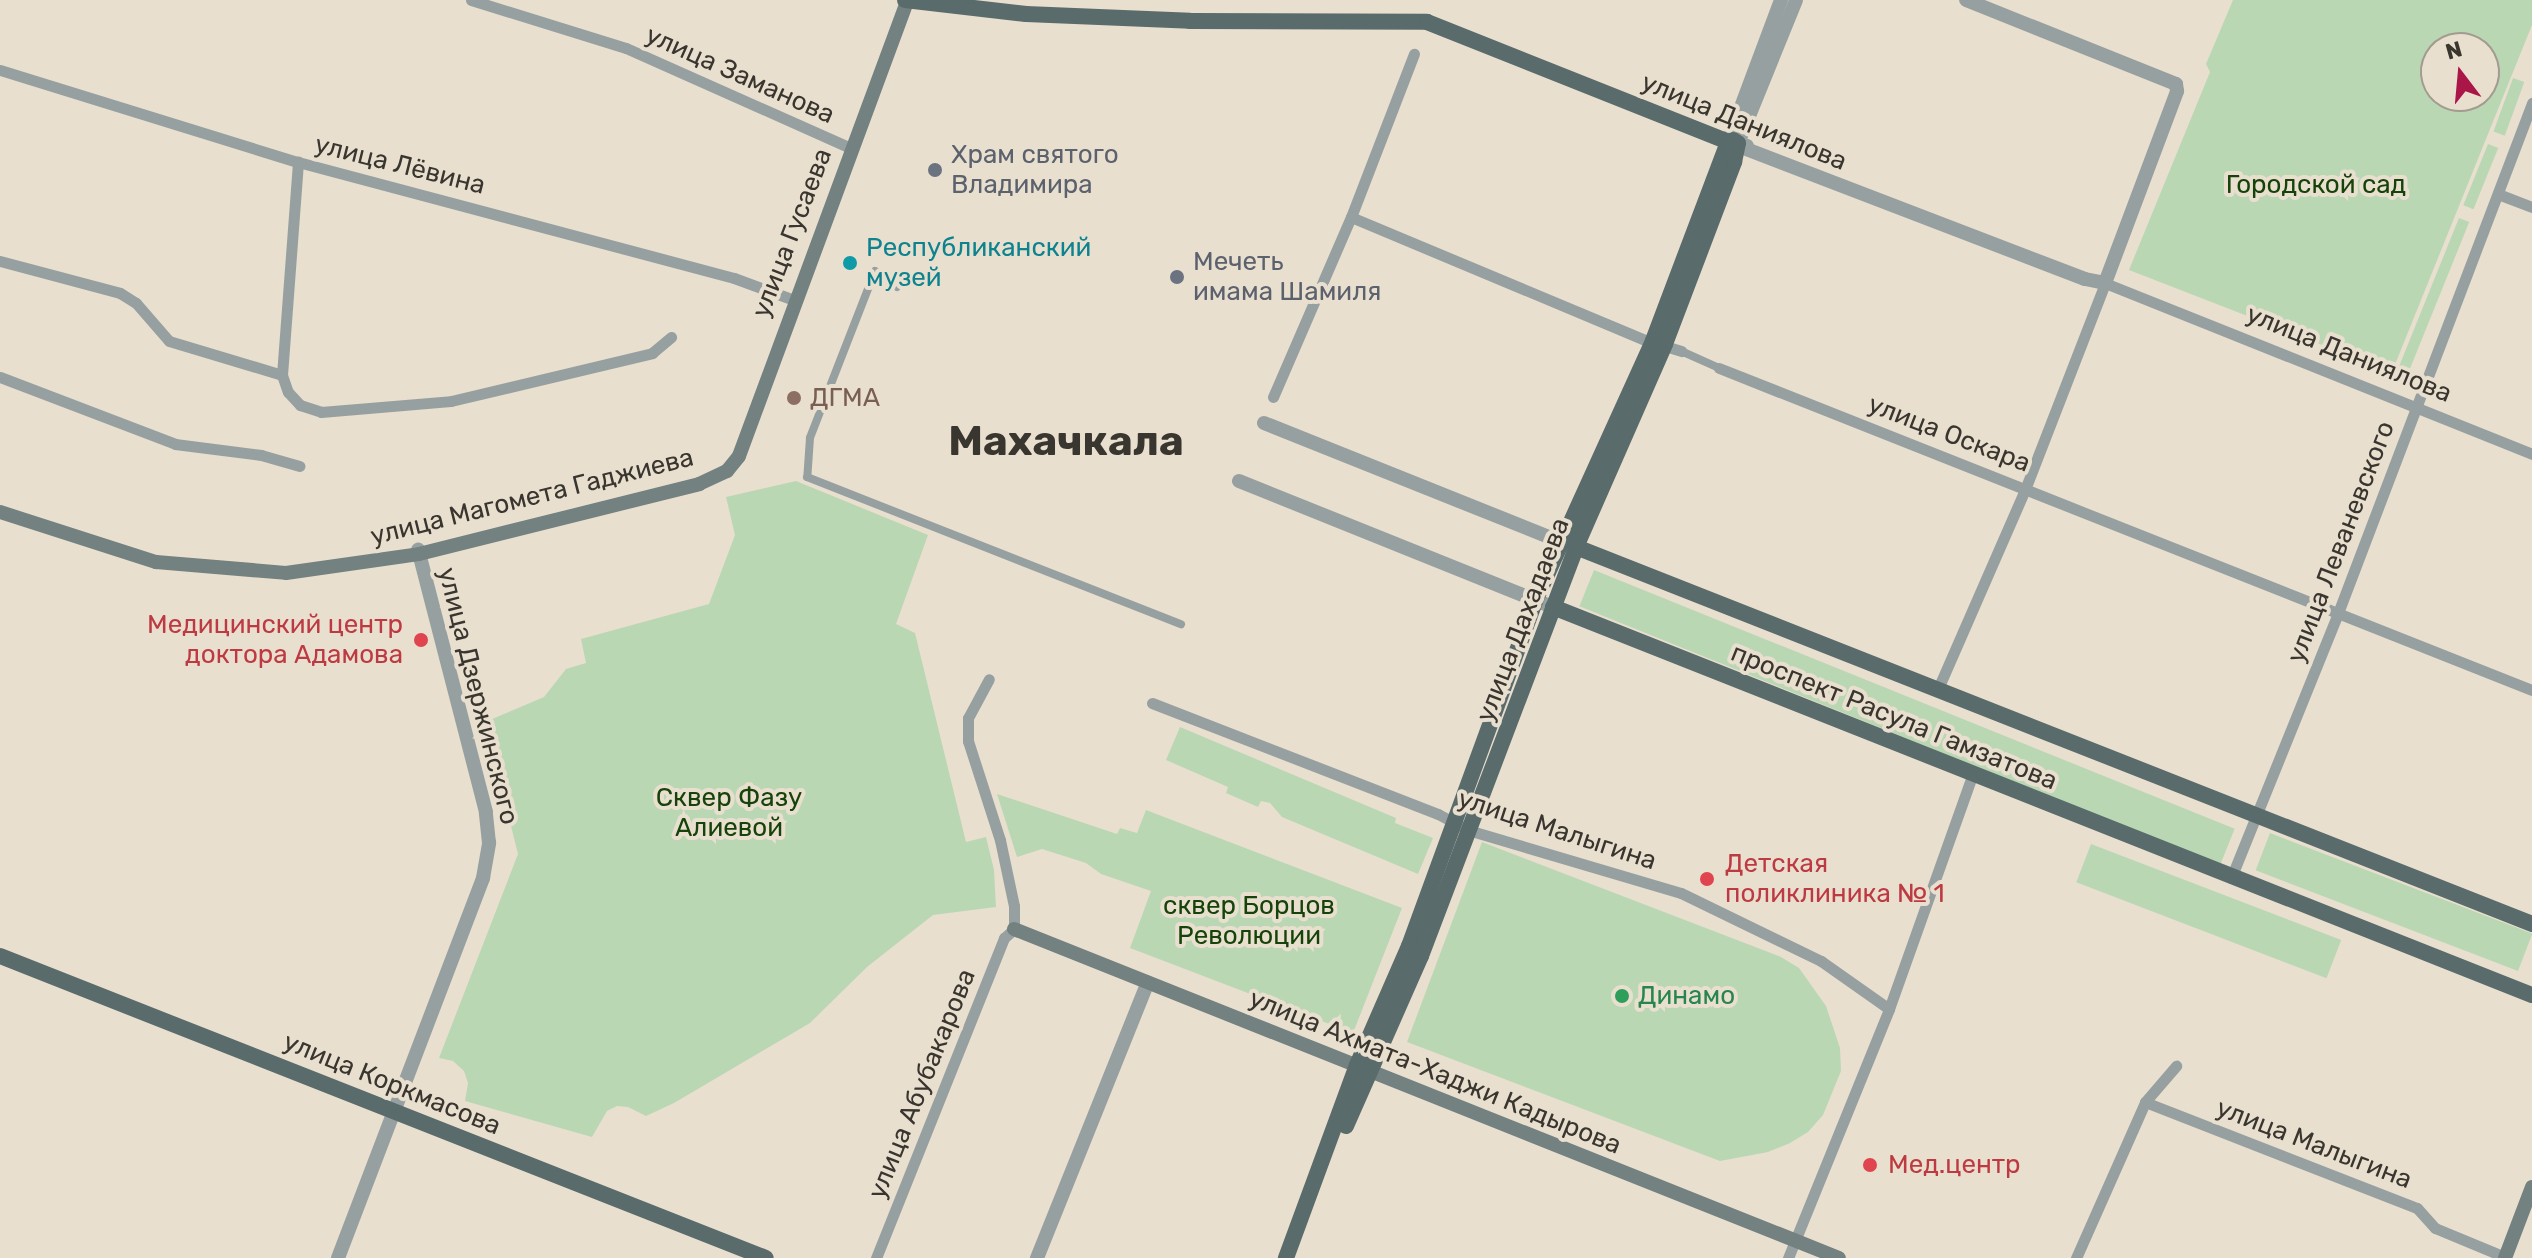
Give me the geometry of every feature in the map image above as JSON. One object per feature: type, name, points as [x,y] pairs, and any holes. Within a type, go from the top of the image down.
[{"type":"main road","name":"улица Гусаева","points":[[712,475],[737,453],[907,0]]},
{"type":"main road","name":"улица Даниялова","points":[[907,0],[1026,14],[1190,21],[1427,22],[1733,142]]},
{"type":"main road","name":"улица Даниялова","points":[[932,0],[1025,11],[1190,18],[1429,18],[1733,142]]},
{"type":"main road","name":"улица Дахадаева","points":[[1461,827],[1536,599],[1567,545],[1659,343],[1733,142]]},
{"type":"main road","name":"улица Гусаева","points":[[739,456],[793,299]]},
{"type":"main road","name":"улица Магомета Гаджиева","points":[[0,512],[120,553],[156,562],[286,573],[418,552],[699,484],[727,471],[739,456]]},
{"type":"main road","name":"улица Магомета Гаджиева","points":[[0,506],[121,547],[219,564],[287,568],[418,552],[712,475]]},
{"type":"main road","name":"улица Дахадаева","points":[[1286,1258],[1409,946],[1553,607],[1567,545]]},
{"type":"main road","name":"проспект Расула Гамзатова","points":[[1567,545],[2532,924]]},
{"type":"main road","name":"проспект Расула Гамзатова","points":[[1553,607],[2532,995]]},
{"type":"main road","name":"улица Ахмата-Хаджи Кадырова","points":[[1014,929],[1839,1258]]},
{"type":"main road","name":"улица Коркмасова","points":[[0,957],[766,1258]]},
{"type":"main road","name":"улица Дахадаева","points":[[1296,1258],[1362,1068]]},
{"type":"main road","points":[[2506,1258],[2532,1187]]},
{"type":"main road","points":[[2506,1258],[2532,1195]]},
{"type":"street","name":"улица Заманова","points":[[471,0],[626,48],[852,148]]},
{"type":"street","name":"улица Дахадаева","points":[[1733,142],[1781,0]]},
{"type":"street","name":"улица Дахадаева","points":[[1733,142],[1796,0]]},
{"type":"street","points":[[1937,691],[2026,487],[2177,91],[2176,84],[1966,0]]},
{"type":"street","points":[[1273,397],[1351,217],[1414,54]]},
{"type":"street","name":"улица Лёвина","points":[[0,70],[298,162],[688,265],[793,299]]},
{"type":"street","name":"улица Леваневского","points":[[2231,878],[2338,613],[2532,103]]},
{"type":"street","name":"улица Даниялова","points":[[1733,142],[2085,279],[2105,283],[2532,454]]},
{"type":"street","points":[[298,162],[282,375],[288,392],[300,405],[321,412],[436,402],[652,353],[671,337]]},
{"type":"street","points":[[2498,194],[2532,207]]},
{"type":"street","name":"улица Оскара","points":[[1351,217],[1719,368],[2026,487],[2532,690]]},
{"type":"street","points":[[0,261],[120,293],[136,303],[169,341],[282,375]]},
{"type":"street","points":[[897,287],[875,271],[810,438],[807,477],[1181,624]]},
{"type":"street","points":[[0,377],[175,444],[261,455],[299,466]]},
{"type":"street","name":"проспект Расула Гамзатова","points":[[1264,423],[1567,545]]},
{"type":"street","name":"проспект Расула Гамзатова","points":[[1239,481],[1553,607]]},
{"type":"street","name":"улица Дзержинского","points":[[338,1258],[483,878],[489,843],[486,812],[418,552]]},
{"type":"street","points":[[989,679],[968,718],[968,741],[1000,840],[1014,906],[1014,929]]},
{"type":"street","name":"улица Малыгина","points":[[1152,703],[1438,814],[1461,827],[1681,893],[1821,961],[1889,1009]]},
{"type":"street","points":[[1788,1258],[1889,1009],[1973,773]]},
{"type":"street","name":"улица Абубакарова","points":[[876,1258],[1004,938],[1014,929]]},
{"type":"street","points":[[1037,1258],[1148,982]]},
{"type":"street","points":[[2076,1258],[2145,1102],[2176,1066]]},
{"type":"street","name":"улица Малыгина","points":[[2145,1102],[2417,1208],[2435,1228],[2506,1258]]},
{"type":"green space","name":"Городской сад","points":[[2233,0],[2532,0],[2532,25],[2500,104],[2500,32],[2420,32],[2420,112],[2497,112],[2392,372],[2129,270],[2210,72],[2206,64]]},
{"type":"green space","points":[[2513,78],[2524,82],[2505,136],[2494,132]]},
{"type":"green space","points":[[2488,144],[2498,148],[2473,209],[2463,205]]},
{"type":"green space","points":[[2459,218],[2469,222],[2409,372],[2398,368]]},
{"type":"green space","name":"Сквер Фазу Алиевой","points":[[796,481],[928,535],[896,624],[915,633],[966,842],[986,837],[994,870],[996,907],[933,915],[867,967],[810,1023],[674,1103],[646,1116],[628,1107],[617,1106],[607,1111],[592,1137],[465,1101],[468,1083],[464,1071],[453,1061],[439,1058],[518,854],[485,722],[544,697],[566,669],[586,663],[581,639],[709,604],[735,535],[726,497]]},
{"type":"green space","points":[[1594,570],[2235,829],[2220,865],[1579,606]]},
{"type":"green space","points":[[1180,727],[1396,818],[1395,823],[1433,838],[1418,874],[1282,817],[1270,803],[1261,801],[1258,807],[1226,793],[1228,787],[1166,760]]},
{"type":"green space","name":"сквер Борцов Революции","points":[[997,794],[1117,834],[1120,828],[1137,833],[1146,810],[1402,908],[1353,1033],[1130,948],[1151,891],[1101,874],[1086,863],[1042,849],[1017,857]]},
{"type":"green space","points":[[2270,833],[2532,934],[2518,971],[2256,870]]},
{"type":"green space","name":"Динамо","points":[[1482,842],[1781,957],[1799,968],[1826,1006],[1840,1048],[1841,1071],[1823,1115],[1808,1132],[1790,1143],[1768,1152],[1720,1161],[1407,1042]]},
{"type":"green space","points":[[2091,844],[2341,940],[2327,978],[2076,882]]},
{"type":"place","name":"Храм святого Владимира","points":[[935,170]]},
{"type":"place","name":"Республиканский музей","points":[[850,263]]},
{"type":"place","name":"Мечеть имама Шамиля","points":[[1177,277]]},
{"type":"place","name":"ДГМА","points":[[794,398]]},
{"type":"place","name":"Медицинский центр доктора Адамова","points":[[421,640]]},
{"type":"place","name":"Детская поликлиника № 1","points":[[1707,879]]},
{"type":"place","name":"Динамо","points":[[1622,996]]},
{"type":"place","name":"Мед.центр","points":[[1870,1165]]},
{"type":"district","name":"Махачкала","points":[[1066,441]]}]
